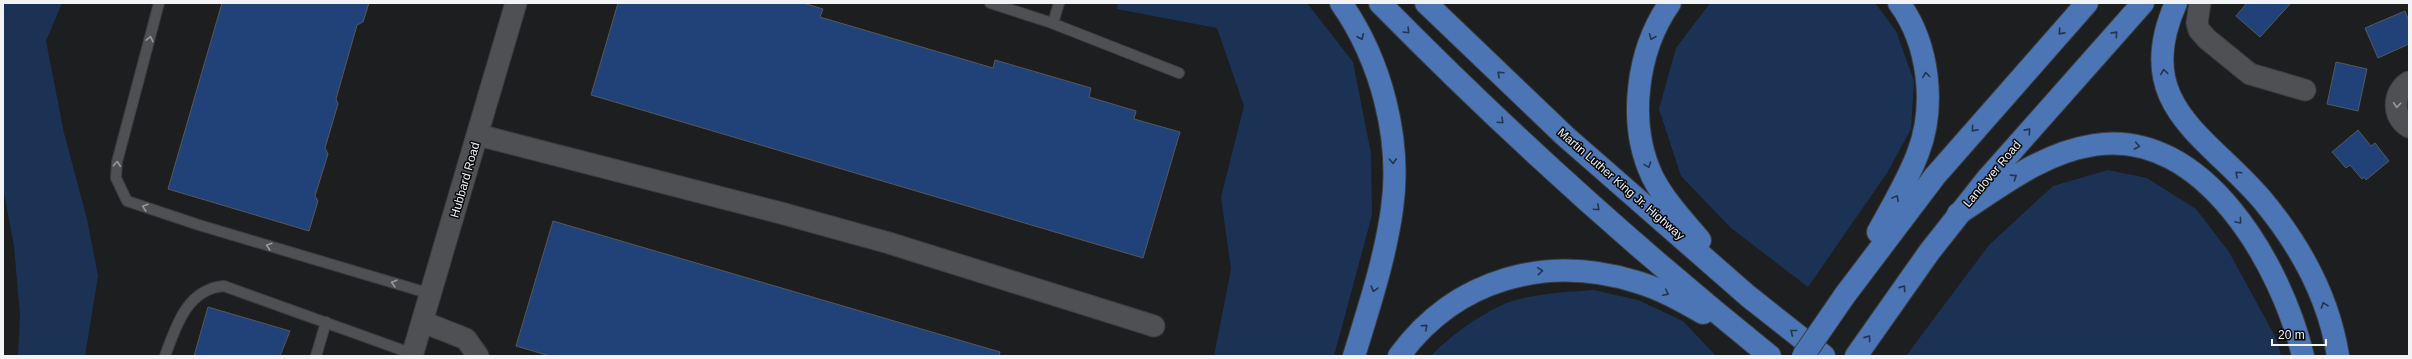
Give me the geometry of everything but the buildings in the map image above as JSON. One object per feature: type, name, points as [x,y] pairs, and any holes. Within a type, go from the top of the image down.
[{"type":"main road","points":[[1341,3],[1353,20],[1373,63],[1386,109],[1393,158],[1394,191],[1389,229],[1354,356]]},
{"type":"main road","points":[[1380,3],[1460,82],[1557,172],[1770,356]]},
{"type":"main road","name":"Martin Luther King Jr. Highway","points":[[1426,3],[1565,136],[1748,296],[1824,356]]},
{"type":"main road","points":[[1670,3],[1656,26],[1643,65],[1639,118],[1646,159],[1652,176],[1672,206],[1748,296]]},
{"type":"main road","points":[[1845,295],[1918,155],[1926,122],[1928,102],[1926,70],[1917,38],[1899,3]]},
{"type":"main road","points":[[1803,356],[1845,295],[1944,165],[2087,3]]},
{"type":"main road","name":"Landover Road","points":[[1856,356],[1958,214],[2016,145],[2143,3]]},
{"type":"main road","points":[[2176,3],[2163,46],[2164,73],[2172,102],[2196,135],[2251,187],[2290,235],[2302,255],[2320,294],[2338,356]]},
{"type":"main road","points":[[1958,214],[2027,169],[2054,155],[2095,144],[2110,143],[2128,144],[2165,154],[2180,163],[2203,182],[2247,230],[2278,282],[2289,307],[2303,356]]},
{"type":"main road","points":[[1399,356],[1422,329],[1470,293],[1507,278],[1542,271],[1593,273],[1639,282],[1677,299],[1742,333]]},
{"type":"street","name":"Hubbard Road","points":[[412,355],[516,3]]},
{"type":"street","points":[[2200,3],[2197,23],[2199,30],[2207,39],[2250,74],[2305,90]]},
{"type":"street","points":[[2409,82],[2399,92],[2396,110],[2402,123],[2409,127]]},
{"type":"street","points":[[478,135],[781,213],[889,243],[1154,326]]},
{"type":"street","points":[[423,322],[466,339],[478,356]]},
{"type":"lane","points":[[159,3],[117,162],[116,178],[127,201],[199,225],[431,294]]},
{"type":"lane","points":[[990,3],[1053,23],[1179,73]]},
{"type":"lane","points":[[1053,23],[1059,3]]},
{"type":"lane","points":[[165,356],[184,310],[202,292],[215,287],[234,289],[412,355]]},
{"type":"lane","points":[[316,356],[326,322]]},
{"type":"shaded area","points":[[3,3],[62,3],[46,41],[64,133],[87,219],[98,276],[85,356],[18,356],[20,315],[14,246],[3,187]]},
{"type":"shaded area","points":[[1118,3],[1307,3],[1353,62],[1371,154],[1372,215],[1334,356],[1214,356],[1231,269],[1221,197],[1244,106],[1217,28],[1117,9]]},
{"type":"shaded area","points":[[1710,3],[1875,3],[1896,31],[1914,81],[1911,129],[1887,173],[1808,287],[1731,228],[1681,176],[1659,109],[1676,48]]},
{"type":"shaded area","points":[[2108,170],[2147,178],[2196,209],[2229,252],[2277,340],[2281,356],[1906,356],[1989,245],[2053,186]]},
{"type":"shaded area","points":[[1594,290],[1638,300],[1683,321],[1716,356],[1431,356],[1446,341],[1472,322],[1500,306],[1533,296]]}]
